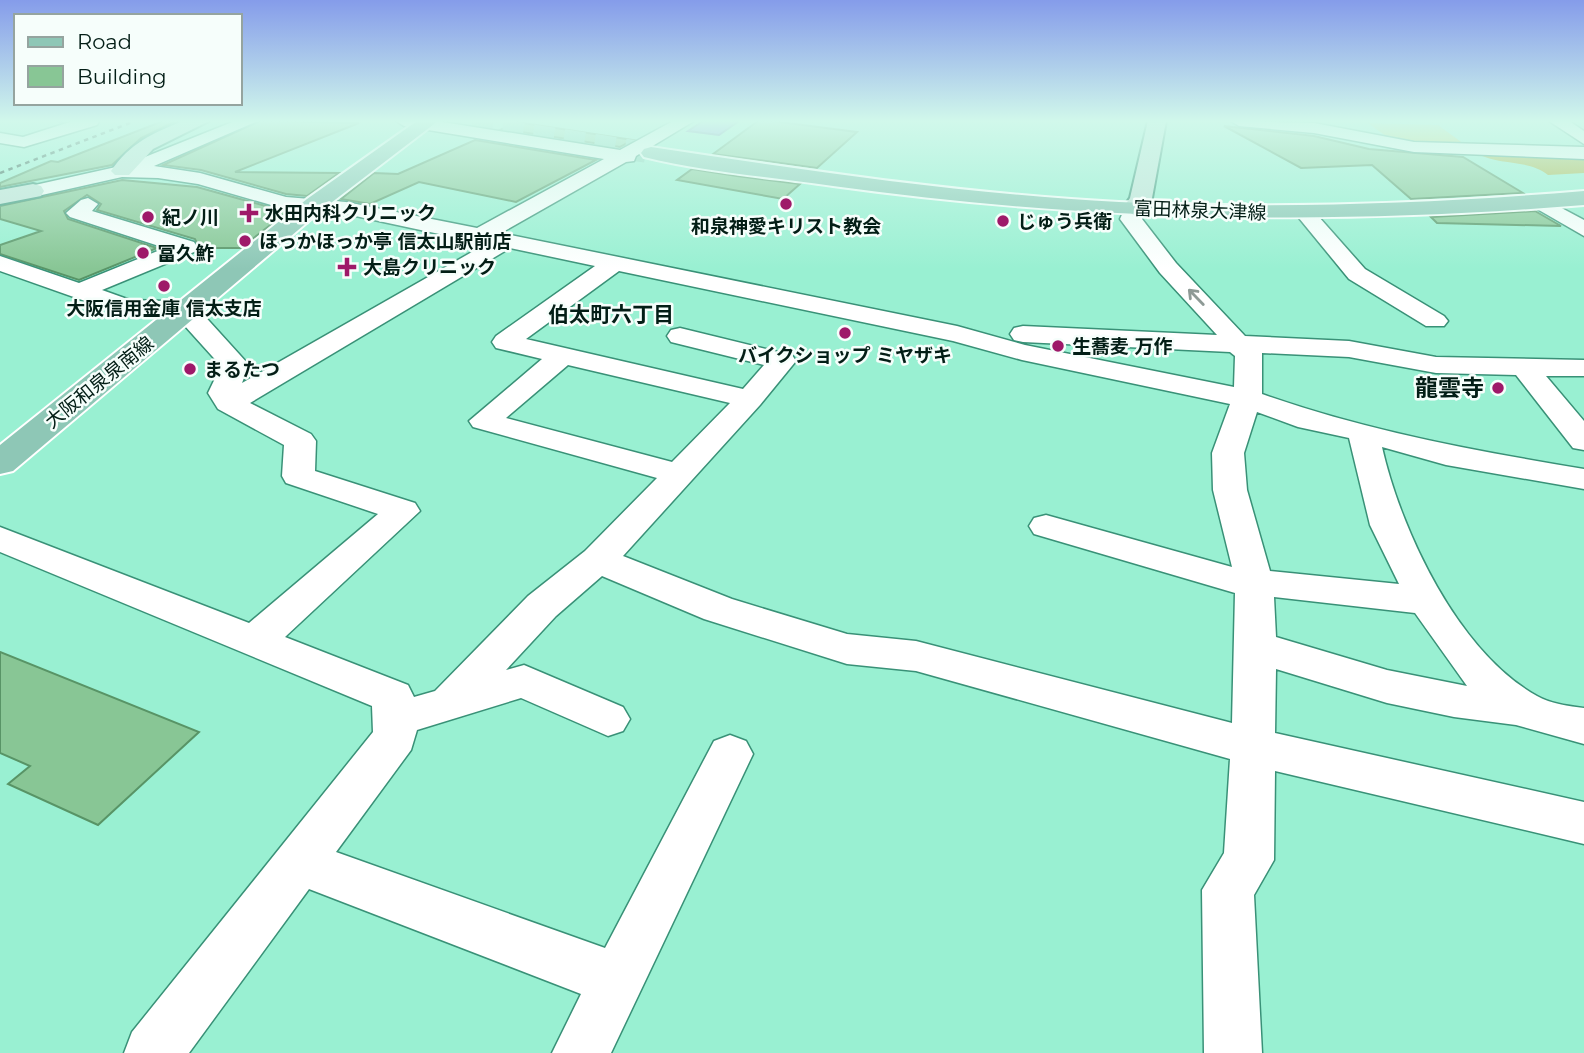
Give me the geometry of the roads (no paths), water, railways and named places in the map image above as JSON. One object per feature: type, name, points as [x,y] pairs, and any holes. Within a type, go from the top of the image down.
[{"type":"main road","name":"大阪和泉泉南線","points":[[0,463],[358,170]]},
{"type":"main road","points":[[720,170],[910,197],[992,205],[1046,199]]},
{"type":"main road","name":"富田林泉大津線","points":[[790,170],[883,187],[1046,199],[1304,212],[1413,210],[1584,198]]},
{"type":"main road","name":"富田林泉大津線","points":[[1137,203],[1359,203],[1469,198],[1584,187]]},
{"type":"street","points":[[228,403],[606,170]]},
{"type":"street","points":[[1145,170],[1131,219],[1168,268],[1228,331],[1232,339],[1250,354],[1245,398],[1228,453],[1230,490],[1254,582],[1256,646],[1249,860],[1228,890],[1233,1053]]},
{"type":"street","points":[[0,197],[122,171],[183,176],[285,203],[315,204],[957,334],[1022,352],[1245,398],[1309,421],[1363,432],[1446,455],[1584,479]]},
{"type":"street","points":[[126,193],[183,176]]},
{"type":"street","points":[[33,191],[95,203],[77,213],[186,247],[82,290]]},
{"type":"street","points":[[1539,202],[1581,224]]},
{"type":"street","points":[[1304,212],[1357,274],[1435,321]]},
{"type":"street","points":[[0,263],[128,308],[188,309],[235,365],[223,393],[228,403],[300,441],[298,476],[403,511],[255,641]]},
{"type":"street","points":[[614,264],[505,342],[750,399]]},
{"type":"street","points":[[957,334],[1349,349],[1436,365],[1584,368]]},
{"type":"street","points":[[450,703],[542,606],[598,560],[750,399],[782,361],[680,336]]},
{"type":"street","points":[[563,355],[484,421],[679,474]]},
{"type":"street","points":[[1523,366],[1584,441]]},
{"type":"street","points":[[1363,432],[1371,476],[1388,528],[1428,601],[1482,677],[1522,708]]},
{"type":"street","points":[[1046,526],[1225,579],[1428,601]]},
{"type":"street","points":[[0,539],[393,697],[395,737],[153,1053]]},
{"type":"street","points":[[598,560],[718,609],[847,649],[916,656],[1253,747],[1584,823]]},
{"type":"street","points":[[1256,646],[1386,689],[1472,705],[1522,708],[1582,729]]},
{"type":"street","points":[[394,720],[524,681],[608,719]]},
{"type":"street","points":[[581,1053],[730,754]]},
{"type":"street","points":[[300,862],[617,980]]},
{"type":"railway","points":[[0,173],[7,170]]},
{"type":"place","name":"和泉神愛キリスト教会","points":[[786,204]]},
{"type":"place","name":"水田内科クリニック","points":[[249,213]]},
{"type":"place","name":"紀ノ川","points":[[148,217]]},
{"type":"place","name":"じゅう兵衛","points":[[1003,221]]},
{"type":"place","name":"ほっかほっか亭 信太山駅前店","points":[[245,241]]},
{"type":"place","name":"冨久鮓","points":[[143,253]]},
{"type":"place","name":"大島クリニック","points":[[347,267]]},
{"type":"place","name":"大阪信用金庫 信太支店","points":[[164,286]]},
{"type":"place","name":"バイクショップ ミヤザキ","points":[[845,333]]},
{"type":"place","name":"生蕎麦 万作","points":[[1058,346]]},
{"type":"place","name":"まるたつ","points":[[190,369]]},
{"type":"place","name":"龍雲寺","points":[[1498,388]]},
{"type":"district","name":"伯太町六丁目","points":[[611,315]]}]
